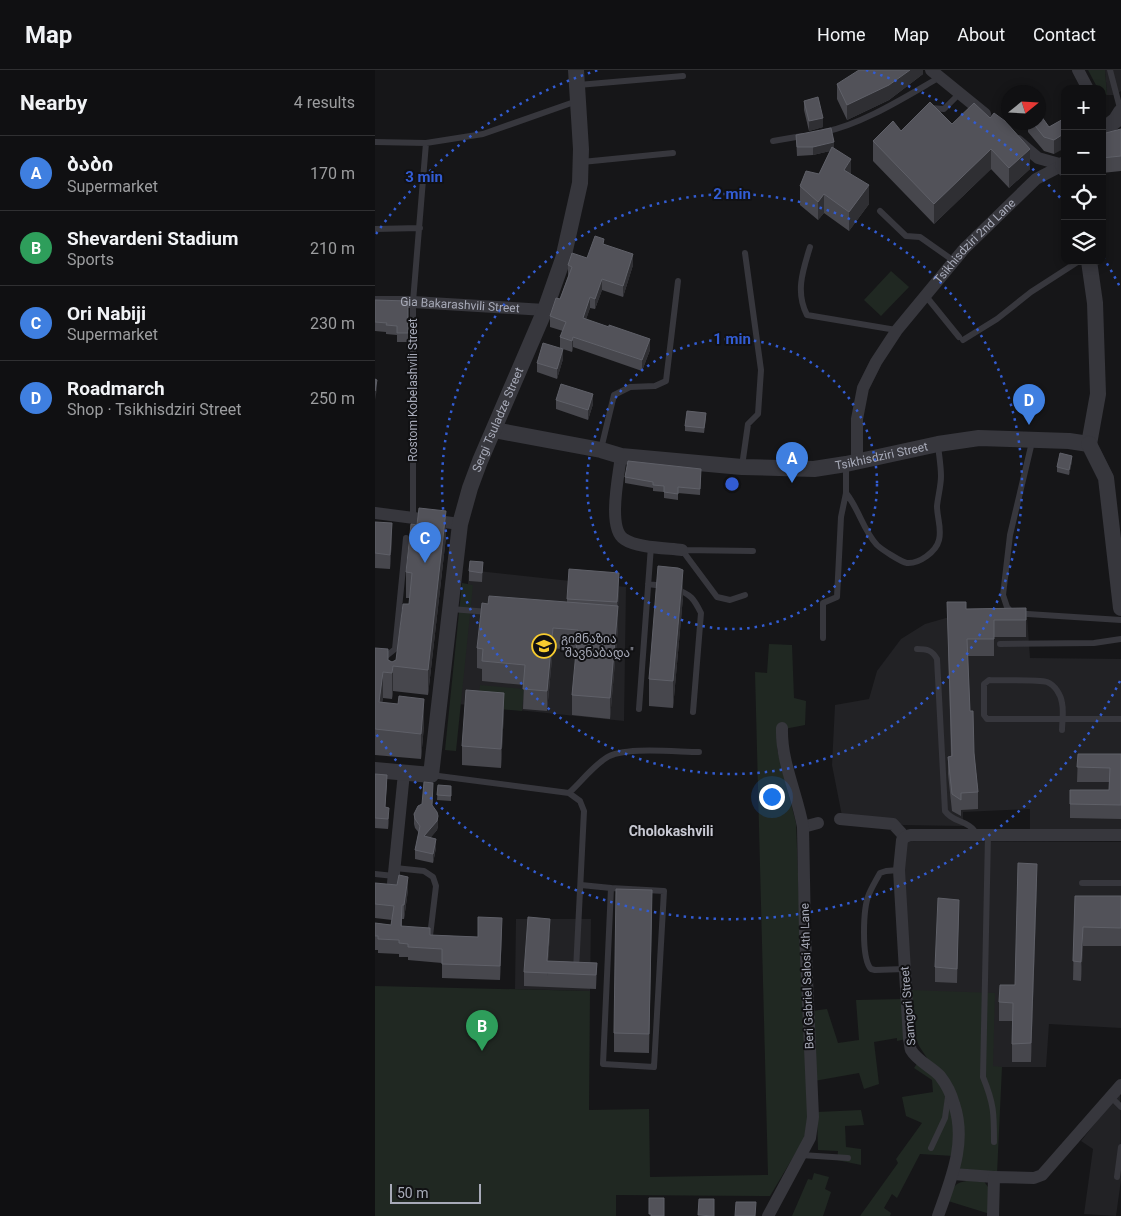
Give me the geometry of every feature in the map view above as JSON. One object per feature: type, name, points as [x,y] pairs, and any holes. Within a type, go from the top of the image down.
[{"type":"street","points":[[1078,70],[1086,85]]},
{"type":"street","points":[[935,74],[994,122]]},
{"type":"street","name":"Sergi Tsuladze Street","points":[[431,775],[434,711],[450,608],[460,524],[480,461],[545,310],[563,260],[573,223],[580,183],[581,163],[577,85]]},
{"type":"street","points":[[1106,124],[1121,113]]},
{"type":"street","points":[[1008,134],[1039,158],[1061,165]]},
{"type":"street","name":"Tsikhisdziri 2nd Lane","points":[[852,463],[863,388],[875,362],[897,330],[964,249],[1036,179],[1061,167]]},
{"type":"street","points":[[1090,265],[1095,303],[1097,394],[1089,444],[1106,478],[1121,608]]},
{"type":"street","name":"Gia Bakarashvili Street","points":[[375,302],[413,302],[545,310]]},
{"type":"street","name":"Tsikhisdziri Street","points":[[494,430],[601,450],[621,456],[742,467],[814,469],[852,463],[938,444],[979,438],[1033,439],[1089,444]]},
{"type":"street","points":[[621,456],[615,508],[616,529],[623,539],[634,544],[682,550]]},
{"type":"street","points":[[375,513],[460,524]]},
{"type":"street","name":"Beri Gabriel Salosi 4th Lane","points":[[768,1216],[810,1138],[813,1117],[805,932],[803,826],[781,742],[782,728]]},
{"type":"street","points":[[375,770],[431,775]]},
{"type":"street","points":[[394,876],[404,773]]},
{"type":"street","points":[[840,819],[893,824],[905,837],[1121,835]]},
{"type":"street","points":[[803,826],[818,823]]},
{"type":"street","name":"Samgori Street","points":[[905,837],[902,840],[899,870],[911,1051],[940,1076],[949,1088],[959,1127],[959,1146],[953,1174],[938,1216]]},
{"type":"street","points":[[953,1174],[1034,1178],[1041,1175],[1121,1085]]},
{"type":"street","points":[[993,1216],[994,1177]]},
{"type":"lane","points":[[1110,70],[1121,113]]},
{"type":"lane","points":[[817,134],[845,126],[885,108],[935,74]]},
{"type":"lane","points":[[375,142],[426,143],[483,134],[577,85],[683,76]]},
{"type":"lane","points":[[922,115],[933,107],[940,110],[944,109],[959,94]]},
{"type":"lane","points":[[773,141],[809,135]]},
{"type":"lane","name":"Rostom Kobelashvili Street","points":[[413,517],[413,302],[426,143]]},
{"type":"lane","points":[[581,163],[673,153]]},
{"type":"lane","points":[[880,211],[906,236],[920,237],[954,261]]},
{"type":"lane","points":[[375,229],[420,228]]},
{"type":"lane","points":[[809,247],[800,281],[802,304],[807,314],[897,330]]},
{"type":"lane","points":[[742,467],[747,424],[758,414],[761,370],[745,253]]},
{"type":"lane","points":[[925,295],[961,339],[997,319],[1031,292],[1073,265]]},
{"type":"lane","points":[[601,450],[614,395],[629,387],[655,386],[666,381],[678,281]]},
{"type":"lane","points":[[1033,439],[1010,535],[1003,595],[1007,607],[1012,613],[1121,620]]},
{"type":"lane","points":[[846,493],[853,501],[866,528],[878,546],[902,561],[907,563],[917,562],[931,554],[939,542],[941,527],[937,508],[941,477],[938,444]]},
{"type":"lane","points":[[823,638],[823,604],[837,597],[841,518],[852,463]]},
{"type":"lane","points":[[394,658],[406,538]]},
{"type":"lane","points":[[639,709],[651,546]]},
{"type":"lane","points":[[682,550],[753,552]]},
{"type":"lane","points":[[682,550],[717,597],[730,600],[745,595]]},
{"type":"lane","points":[[648,584],[684,592],[695,600],[701,613],[693,712]]},
{"type":"lane","points":[[450,608],[498,612]]},
{"type":"lane","points":[[1000,644],[1095,643],[1121,639]]},
{"type":"lane","points":[[917,649],[926,649],[933,652],[937,659],[945,811],[952,818],[971,826],[982,835],[983,1077],[994,1112],[994,1142]]},
{"type":"lane","points":[[375,665],[395,650]]},
{"type":"lane","points":[[1062,730],[1062,719],[1062,704],[1055,687],[1046,682],[989,680],[984,684],[983,715],[987,719],[1062,719],[1121,719]]},
{"type":"lane","points":[[569,794],[606,758],[617,752],[699,752]]},
{"type":"lane","points":[[431,775],[569,794],[580,801],[584,811],[576,971]]},
{"type":"lane","points":[[899,870],[880,873],[868,895],[865,921],[865,960],[871,969],[875,970],[905,969]]},
{"type":"lane","points":[[375,874],[394,876],[424,871],[433,877],[436,886],[430,936]]},
{"type":"lane","points":[[1082,883],[1121,883]]},
{"type":"lane","points":[[581,885],[663,891],[654,1067],[603,1064],[611,888]]},
{"type":"lane","points":[[931,1148],[945,1118],[948,1098],[945,1083]]},
{"type":"lane","points":[[1111,1097],[1121,1107]]},
{"type":"lane","points":[[1117,1177],[1121,1147]]},
{"type":"lane","points":[[801,1155],[848,1158]]},
{"type":"shaded area","points":[[1088,70],[1105,70],[1107,95],[1106,85],[1096,85]]},
{"type":"shaded area","points":[[1105,70],[1121,70],[1121,91],[1116,95],[1107,95]]},
{"type":"shaded area","points":[[891,271],[909,287],[881,316],[864,300]]},
{"type":"shaded area","name":"გიმნაზია \"შავნაბადა\"","points":[[469,570],[626,587],[624,721],[458,704]]},
{"type":"shaded area","points":[[462,583],[473,585],[456,751],[445,750]]},
{"type":"shaded area","points":[[1027,616],[1030,658],[1121,659],[1121,829],[1030,829],[1030,809],[963,812],[963,826],[903,825],[891,819],[842,816],[832,765],[835,705],[869,699],[877,671],[901,639],[925,624],[946,618]]},
{"type":"shaded area","points":[[769,644],[792,645],[794,698],[806,701],[805,725],[779,730],[777,749],[796,823],[808,1125],[804,1139],[770,1196],[616,1195],[616,1216],[375,1216],[375,986],[590,991],[589,1110],[649,1109],[650,1177],[768,1175],[755,672],[767,673]]},
{"type":"shaded area","points":[[480,685],[524,689],[522,711],[478,707]]},
{"type":"shaded area","points":[[905,841],[1121,842],[1121,1028],[1049,1024],[1046,1067],[993,1067],[910,990],[902,872]]},
{"type":"shaded area","points":[[516,919],[591,919],[590,991],[515,989]]},
{"type":"shaded area","points":[[910,990],[995,993],[993,1066],[1002,1067],[997,1174],[959,1170],[964,1130],[931,1064],[919,1046],[911,1027]]},
{"type":"shaded area","points":[[904,999],[906,1039],[897,1041],[897,1038],[874,1042],[879,1084],[864,1089],[859,1073],[814,1081],[812,1011],[827,1009],[838,1043],[859,1040],[856,1000]]},
{"type":"shaded area","points":[[918,1062],[938,1078],[954,1113],[954,1156],[920,1154],[897,1198],[892,1194],[884,1208],[891,1213],[890,1216],[860,1216],[898,1163],[896,1159],[922,1123],[906,1116],[902,1097],[933,1092],[932,1080],[914,1068]]},
{"type":"shaded area","points":[[1120,1092],[1121,1180],[1116,1216],[1084,1214],[1093,1149],[1081,1141]]},
{"type":"shaded area","points":[[861,1110],[864,1125],[845,1126],[846,1147],[861,1149],[861,1165],[837,1160],[838,1151],[818,1150],[817,1112]]},
{"type":"shaded area","points":[[814,1173],[829,1177],[825,1189],[831,1192],[823,1216],[792,1216],[808,1179],[812,1180]]},
{"type":"shaded area","points":[[976,1179],[983,1180],[988,1187],[990,1214],[948,1201],[957,1184]]},
{"type":"building","points":[[859,70],[910,70],[889,85],[847,105],[837,84]]},
{"type":"building","points":[[818,97],[823,118],[809,121],[804,101]]},
{"type":"building","points":[[930,102],[952,124],[974,103],[990,118],[994,113],[1001,118],[1001,130],[1013,130],[1030,149],[1009,168],[991,149],[934,204],[873,141],[893,121],[901,131]]},
{"type":"building","points":[[1061,120],[1061,136],[1054,140],[1044,137],[1038,130],[1046,130],[1046,123],[1049,127]]},
{"type":"building","points":[[831,128],[834,142],[813,147],[797,147],[796,135]]},
{"type":"building","points":[[1121,129],[1121,156],[1106,158],[1106,133]]},
{"type":"building","points":[[832,147],[851,159],[844,170],[869,185],[849,212],[824,194],[818,202],[800,186],[806,171],[819,174]]},
{"type":"building","points":[[595,236],[604,239],[603,244],[633,254],[623,286],[602,279],[595,299],[590,297],[583,318],[650,339],[642,360],[573,337],[572,341],[560,337],[566,322],[550,316],[556,298],[560,299],[572,267],[568,265],[572,253],[587,258]]},
{"type":"building","points":[[375,300],[408,301],[408,333],[397,333],[397,326],[375,322]]},
{"type":"building","points":[[543,343],[563,349],[557,369],[537,363]]},
{"type":"building","points":[[561,384],[593,394],[588,410],[556,400]]},
{"type":"building","points":[[687,411],[706,413],[704,428],[685,426]]},
{"type":"building","points":[[1060,453],[1072,456],[1069,470],[1057,467]]},
{"type":"building","points":[[628,461],[701,469],[700,489],[678,487],[678,494],[664,492],[664,486],[625,477]]},
{"type":"building","points":[[419,508],[446,511],[428,670],[393,666],[392,673],[383,672],[379,702],[398,704],[399,696],[424,699],[421,734],[375,729],[375,648],[388,649],[388,660],[392,662],[396,660],[403,604],[409,604],[412,573],[406,572],[411,524],[417,525]]},
{"type":"building","points":[[375,522],[392,523],[390,555],[375,553]]},
{"type":"building","points":[[470,561],[483,562],[482,573],[469,571]]},
{"type":"building","points":[[658,566],[683,570],[673,681],[649,679]]},
{"type":"building","points":[[569,569],[619,573],[617,602],[567,599]]},
{"type":"building","points":[[489,596],[618,606],[610,698],[572,695],[578,630],[553,628],[547,691],[523,689],[525,665],[482,661],[483,649],[477,648],[482,603],[488,604]]},
{"type":"building","points":[[947,602],[966,602],[966,609],[1026,608],[1026,620],[994,620],[994,639],[967,639],[970,711],[973,711],[974,753],[978,792],[961,793],[961,800],[952,794],[948,757],[952,756]]},
{"type":"building","points":[[466,690],[504,693],[501,749],[462,746]]},
{"type":"building","points":[[1078,754],[1121,754],[1121,805],[1070,804],[1070,790],[1109,790],[1110,768],[1077,767]]},
{"type":"building","points":[[375,774],[387,775],[385,807],[389,808],[388,819],[375,818]]},
{"type":"building","points":[[424,782],[433,783],[432,805],[438,816],[437,821],[424,836],[436,839],[433,854],[415,850],[420,826],[414,814],[418,806],[422,804]]},
{"type":"building","points":[[438,785],[451,786],[451,796],[437,795]]},
{"type":"building","points":[[1018,863],[1037,864],[1031,1043],[1012,1044],[1013,1003],[999,1002],[1000,985],[1015,985]]},
{"type":"building","points":[[399,875],[408,877],[404,905],[402,905],[401,926],[430,928],[430,935],[478,937],[478,917],[502,918],[500,966],[442,964],[442,949],[408,947],[408,944],[399,943],[399,940],[378,939],[378,936],[375,936],[375,923],[391,925],[394,906],[375,904],[375,883],[397,885]]},
{"type":"building","points":[[616,889],[652,890],[649,1034],[614,1033]]},
{"type":"building","points":[[1075,896],[1121,896],[1121,928],[1083,927],[1081,962],[1073,961]]},
{"type":"building","points":[[938,898],[959,900],[957,969],[935,967]]},
{"type":"building","points":[[528,917],[550,919],[547,961],[597,963],[596,975],[524,972]]},
{"type":"building","points":[[649,1198],[664,1198],[664,1216],[651,1216],[649,1214]]},
{"type":"building","points":[[699,1199],[714,1199],[714,1216],[698,1215]]},
{"type":"building","points":[[736,1202],[756,1202],[755,1216],[735,1216]]},
{"type":"place","name":"Roadmarch","points":[[1029,425]]},
{"type":"place","name":"ბაბი","points":[[792,483]]},
{"type":"place","name":"Ori Nabiji","points":[[425,563]]},
{"type":"place","name":"გიმნაზია \"შავნაბადა\"","points":[[544,646]]},
{"type":"place","name":"Shevardeni Stadium","points":[[482,1051]]},
{"type":"district","name":"Cholokashvili","points":[[671,831]]}]
